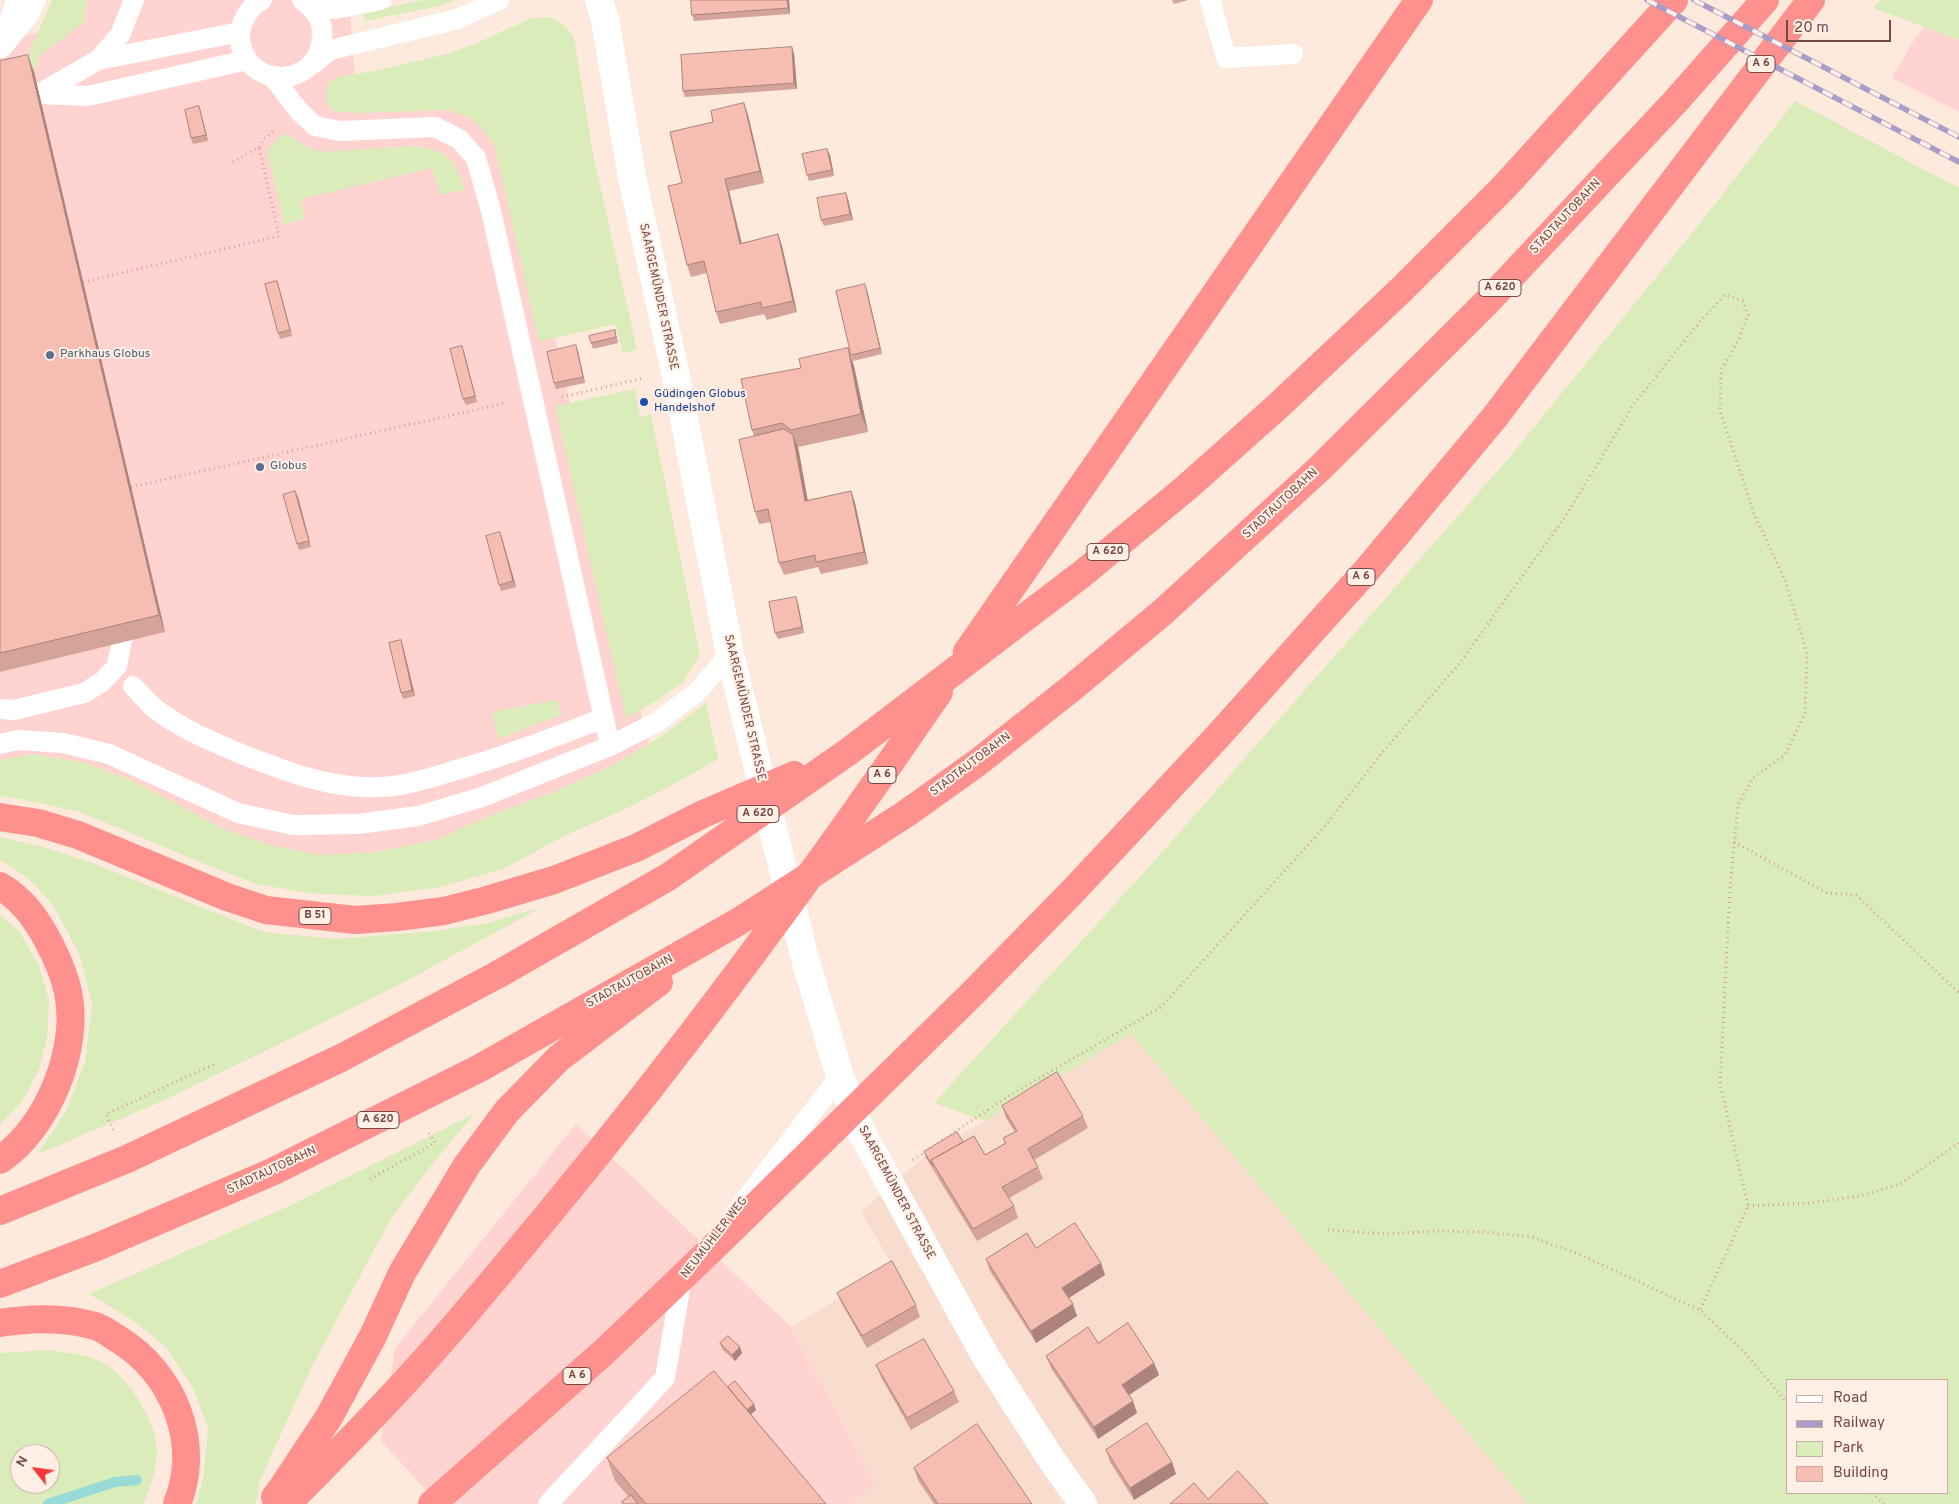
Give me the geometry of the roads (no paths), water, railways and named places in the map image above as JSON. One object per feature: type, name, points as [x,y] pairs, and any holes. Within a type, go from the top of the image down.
[{"type":"highway","name":"A 6","points":[[287,1504],[376,1414],[480,1297],[618,1130],[760,944],[889,765],[1071,499],[1419,0]]},
{"type":"highway","name":"A 620","points":[[0,1211],[127,1159],[341,1058],[497,975],[668,877],[848,752],[1082,574],[1186,488],[1271,412],[1414,277],[1505,186],[1674,0]]},
{"type":"highway","name":"STADTAUTOBAHN","points":[[0,1284],[97,1247],[272,1172],[480,1068],[738,922],[907,813],[977,763],[1164,612],[1319,469],[1487,302],[1675,102],[1765,0]]},
{"type":"highway","name":"A 6","points":[[432,1504],[604,1352],[725,1236],[972,994],[1074,890],[1218,736],[1367,570],[1494,418],[1811,0]]},
{"type":"highway","name":"B 51","points":[[0,817],[38,823],[78,835],[218,894],[266,910],[355,920],[397,917],[444,911],[554,880],[636,848],[703,814],[848,752]]},
{"type":"highway","points":[[0,886],[12,893],[35,917],[57,959],[68,992],[71,1023],[67,1053],[56,1088],[40,1117],[9,1153],[0,1160]]},
{"type":"highway","points":[[268,1504],[282,1488],[329,1418],[373,1336],[402,1273],[436,1214],[467,1165],[507,1112],[559,1058],[738,922]]},
{"type":"highway","points":[[0,1323],[36,1319],[61,1320],[96,1326],[127,1345],[152,1367],[172,1394],[183,1430],[188,1458],[182,1493],[177,1504]]},
{"type":"street","name":"SAARGEMÜNDER STRASSE","points":[[599,0],[605,20],[632,177],[675,372],[730,654],[805,959],[840,1076],[862,1133],[987,1359],[1053,1462],[1083,1504]]},
{"type":"lane","points":[[1,47],[16,0]]},
{"type":"lane","points":[[1,47],[28,16],[36,0]]},
{"type":"lane","points":[[134,0],[120,35],[98,60],[39,94],[88,96],[247,60]]},
{"type":"lane","points":[[262,0],[255,4],[247,14],[240,32],[240,47],[247,60],[256,70],[273,77],[285,78],[299,74],[330,50],[458,19],[499,0]]},
{"type":"lane","points":[[306,2],[335,9],[381,0]]},
{"type":"lane","points":[[1210,0],[1226,58],[1293,54]]},
{"type":"lane","points":[[306,2],[318,17],[322,30],[322,44],[318,57],[310,66]]},
{"type":"lane","points":[[98,60],[240,32]]},
{"type":"lane","points":[[273,77],[299,111],[315,126],[340,131],[435,127],[459,139],[476,158],[491,211],[602,718],[610,746]]},
{"type":"lane","points":[[0,709],[14,710],[84,693],[102,682],[117,666],[122,640],[113,600]]},
{"type":"lane","points":[[0,744],[18,740],[63,743],[110,754],[238,813],[293,825],[358,824],[418,816],[482,797],[610,746],[657,722],[696,693],[730,654]]},
{"type":"lane","points":[[133,686],[153,707],[176,723],[218,744],[289,772],[331,784],[365,788],[393,786],[425,780],[480,764],[602,718]]},
{"type":"lane","name":"NEUMÜHLER WEG","points":[[548,1504],[665,1378],[681,1283],[840,1076]]},
{"type":"waterway","points":[[48,1504],[115,1482],[137,1480]]},
{"type":"railway","points":[[1647,0],[1959,162]]},
{"type":"railway","points":[[1694,0],[1959,137]]},
{"type":"place","name":"Parkhaus Globus","points":[[50,355]]},
{"type":"place","name":"Güdingen Globus Handelshof","points":[[644,402]]},
{"type":"place","name":"Globus","points":[[260,467]]}]
